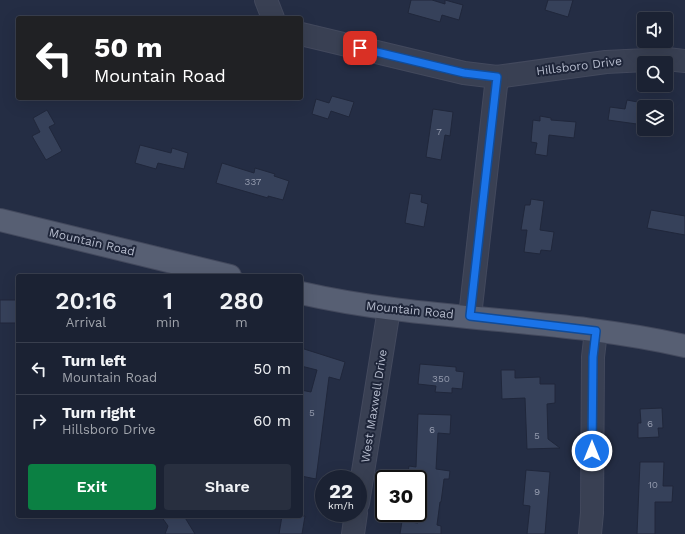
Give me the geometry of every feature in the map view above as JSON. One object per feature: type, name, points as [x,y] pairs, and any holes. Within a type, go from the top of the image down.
[{"type":"main road","name":"Mountain Road","points":[[0,220],[222,274]]},
{"type":"main road","name":"Mountain Road","points":[[303,293],[389,309],[470,316],[596,331],[685,346]]},
{"type":"street","points":[[266,0],[272,16]]},
{"type":"street","name":"Hillsboro Drive","points":[[303,34],[464,73],[497,77],[606,62],[667,59],[685,61]]},
{"type":"street","points":[[470,316],[497,77]]},
{"type":"street","name":"West Maxwell Drive","points":[[363,470],[389,309]]},
{"type":"street","points":[[590,534],[592,513],[593,357],[596,331]]},
{"type":"street","points":[[353,534],[355,522]]},
{"type":"building","points":[[411,0],[432,0],[445,4],[445,0],[463,5],[459,20],[442,15],[440,22],[408,13]]},
{"type":"building","points":[[548,0],[573,0],[568,17],[545,10]]},
{"type":"building","points":[[332,96],[354,102],[349,117],[331,111],[328,119],[312,114],[316,99],[329,103]]},
{"type":"building","points":[[627,100],[637,102],[637,124],[608,120],[610,107],[625,109]]},
{"type":"building","points":[[433,109],[453,112],[450,136],[445,135],[441,160],[426,157]]},
{"type":"building","points":[[47,110],[55,124],[49,127],[62,151],[46,160],[32,136],[40,132],[33,118]]},
{"type":"building","points":[[540,116],[551,118],[551,120],[576,122],[574,138],[549,135],[547,156],[535,154],[537,143],[531,142],[533,120],[540,121]]},
{"type":"building","points":[[140,145],[171,153],[172,148],[188,153],[184,169],[158,163],[156,169],[135,163]]},
{"type":"building","points":[[222,163],[254,173],[255,168],[275,174],[274,176],[289,181],[283,200],[268,196],[268,198],[216,183]]},
{"type":"building","points":[[410,193],[422,195],[421,202],[428,204],[424,227],[405,223]]},
{"type":"building","points":[[531,199],[544,201],[540,230],[554,232],[551,251],[541,250],[540,254],[524,252],[527,230],[521,230],[525,205],[530,205]]},
{"type":"building","points":[[651,210],[685,216],[685,235],[647,228]]},
{"type":"building","points":[[0,300],[16,300],[16,323],[0,323]]},
{"type":"building","points":[[303,349],[345,362],[340,380],[329,377],[315,479],[303,476],[303,390],[311,392],[317,370],[303,366]]},
{"type":"building","points":[[420,364],[456,367],[456,371],[464,372],[462,389],[452,388],[452,393],[435,392],[436,386],[418,384]]},
{"type":"building","points":[[501,370],[515,370],[515,378],[540,377],[540,384],[555,384],[555,403],[547,404],[548,439],[560,448],[527,449],[525,398],[502,399]]},
{"type":"building","points":[[662,408],[663,428],[658,428],[659,437],[638,438],[638,423],[641,423],[640,409]]},
{"type":"building","points":[[418,414],[451,415],[450,434],[438,433],[436,469],[450,471],[449,479],[444,479],[440,502],[437,525],[441,526],[441,534],[400,534],[402,522],[427,522],[427,470],[408,470],[409,466],[416,467]]},
{"type":"building","points":[[640,462],[664,462],[663,486],[673,486],[672,502],[655,502],[655,534],[637,534]]},
{"type":"building","points":[[526,470],[550,472],[545,534],[527,534],[530,506],[523,505]]},
{"type":"building","points":[[303,516],[305,516],[302,534],[279,534],[282,518],[303,518]]},
{"type":"building","points":[[162,518],[185,518],[195,534],[165,534],[168,526]]},
{"type":"route","points":[[360,48],[464,73],[497,77],[474,292],[470,316],[596,331],[593,357],[592,451]]}]
